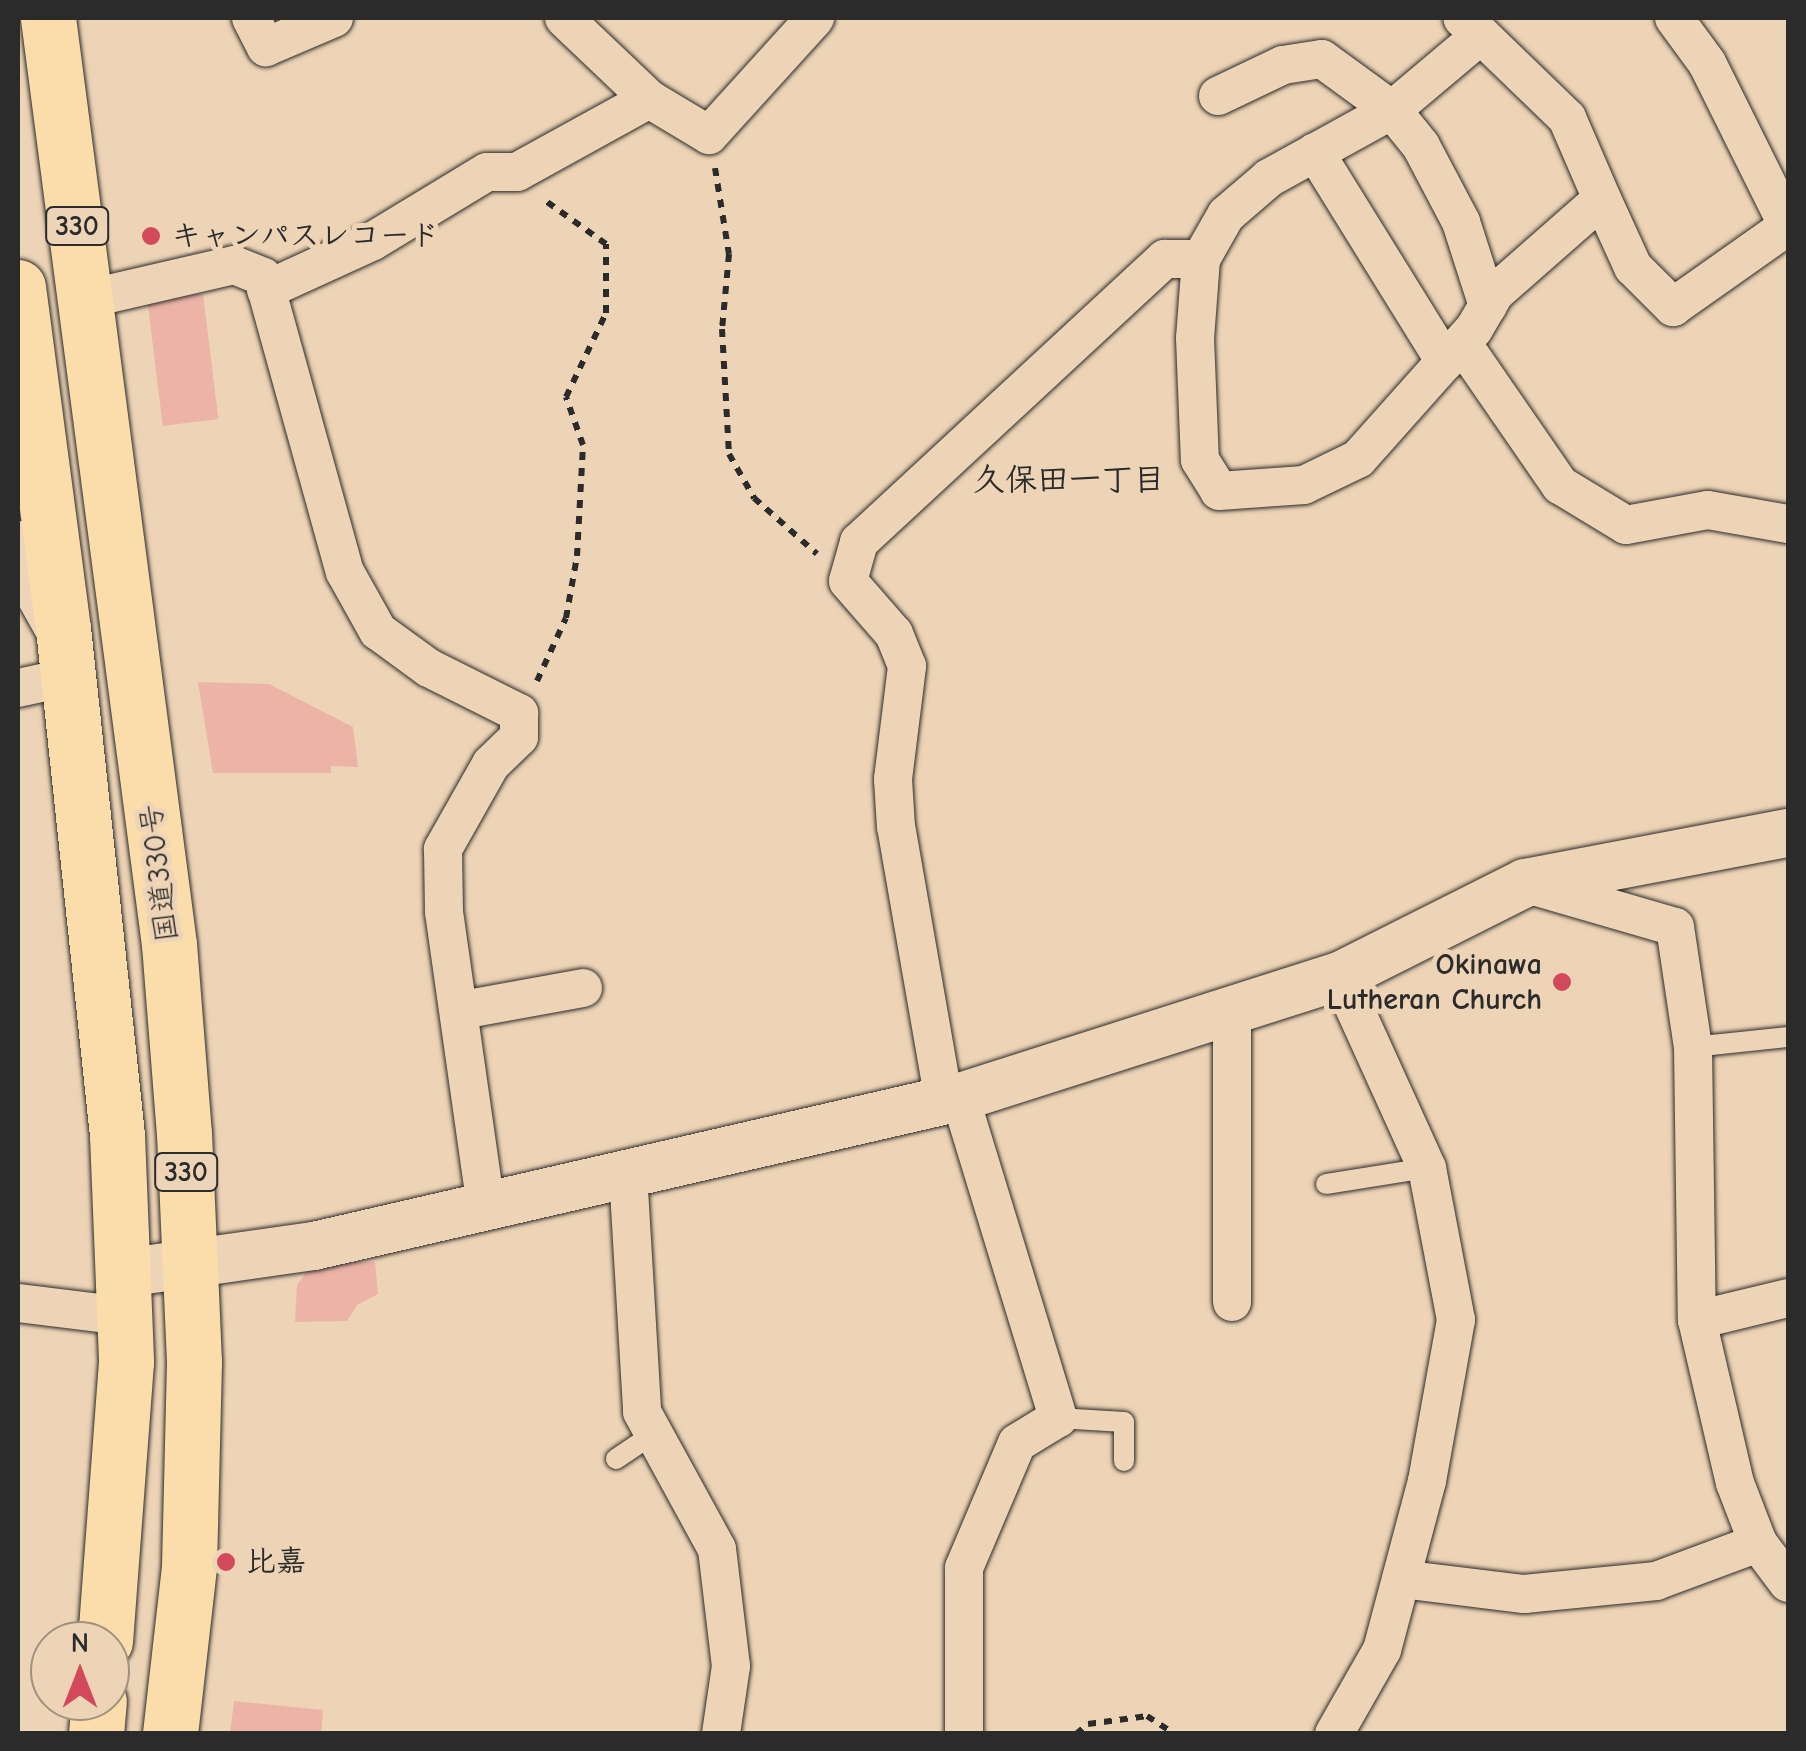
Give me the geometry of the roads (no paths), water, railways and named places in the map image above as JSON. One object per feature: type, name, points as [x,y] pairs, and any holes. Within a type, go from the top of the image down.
[{"type":"highway","name":"国道330号","points":[[48,18],[106,434],[169,944],[191,1264],[190,1567],[170,1734]]},
{"type":"highway","name":"330","points":[[18,287],[28,446],[50,664],[116,1116],[124,1294],[106,1621]]},
{"type":"main road","points":[[28,446],[106,434]]},
{"type":"main road","points":[[18,548],[50,664]]},
{"type":"street","points":[[251,18],[266,47],[334,18]]},
{"type":"street","points":[[564,18],[649,100],[709,135],[816,18]]},
{"type":"street","points":[[1602,199],[1488,306],[1453,352],[1358,459],[1304,485],[1219,491],[1200,460],[1195,338],[1201,259],[1226,215],[1269,178],[1392,110],[1472,26],[1566,118],[1633,267],[1673,307],[1788,226],[1774,156],[1674,18]]},
{"type":"street","points":[[1218,96],[1282,65],[1322,59],[1392,110],[1421,146],[1461,222],[1488,306]]},
{"type":"street","points":[[266,290],[373,240],[487,172],[518,172],[649,100]]},
{"type":"street","points":[[1314,152],[1453,352],[1560,485],[1626,525],[1708,510],[1788,524]]},
{"type":"street","points":[[964,1734],[964,1568],[1017,1443],[1058,1418],[952,1099],[896,828],[893,779],[907,666],[894,634],[848,581],[860,542],[1165,259],[1201,259]]},
{"type":"street","points":[[87,299],[234,265],[262,277],[345,572],[378,631],[429,668],[519,713],[519,737],[491,764],[443,849],[444,912],[462,1010],[486,1206]]},
{"type":"street","points":[[18,1303],[124,1294],[191,1264],[314,1246],[952,1099],[1340,976],[1525,883],[1788,833]]},
{"type":"street","points":[[1525,883],[1675,927],[1693,1047],[1696,1320],[1736,1482],[1758,1542],[1788,1582]]},
{"type":"street","points":[[1334,1734],[1382,1650],[1427,1481],[1456,1320],[1426,1168],[1340,976]]},
{"type":"street","points":[[462,1010],[583,988]]},
{"type":"street","points":[[1232,1010],[1232,1302]]},
{"type":"street","points":[[628,1173],[642,1412],[717,1549],[730,1666],[721,1734]]},
{"type":"street","points":[[1696,1320],[1788,1298]]},
{"type":"street","points":[[1401,1579],[1524,1594],[1656,1581],[1758,1542]]},
{"type":"lane","points":[[1693,1047],[1788,1037]]},
{"type":"lane","points":[[1326,1184],[1426,1168]]},
{"type":"lane","points":[[1058,1418],[1124,1422],[1124,1461]]},
{"type":"lane","points":[[616,1459],[653,1434]]},
{"type":"place","name":"キャンパスレコード","points":[[151,236]]},
{"type":"place","name":"Okinawa Lutheran Church","points":[[1562,982]]},
{"type":"place","name":"比嘉","points":[[226,1562]]},
{"type":"district","name":"久保田一丁目","points":[[1069,480]]}]
